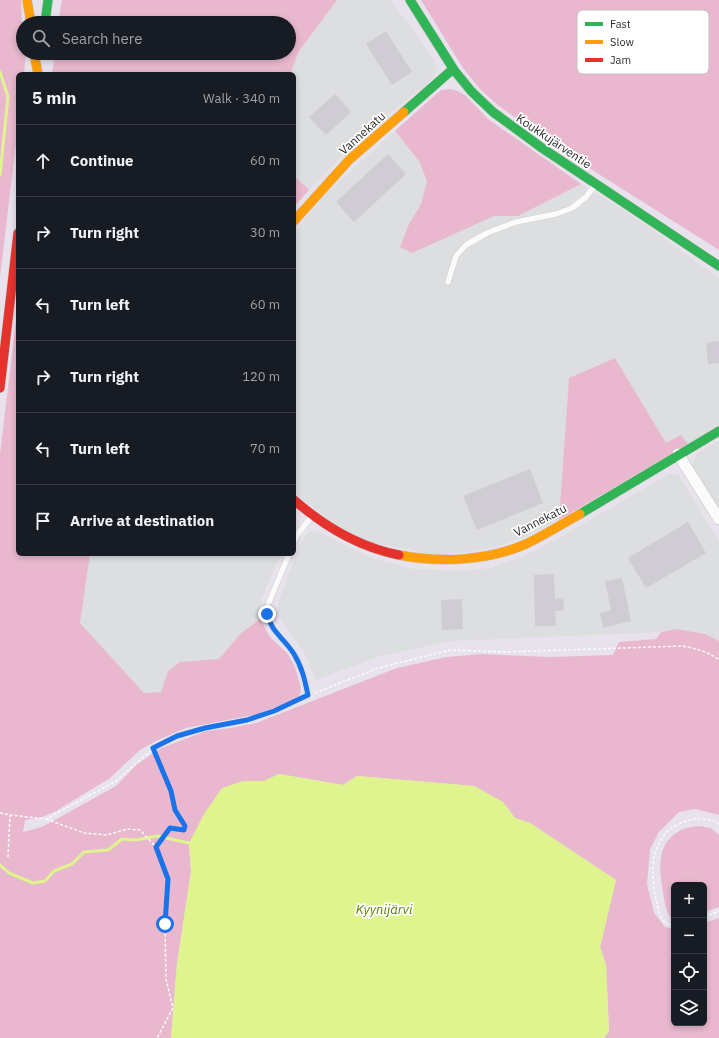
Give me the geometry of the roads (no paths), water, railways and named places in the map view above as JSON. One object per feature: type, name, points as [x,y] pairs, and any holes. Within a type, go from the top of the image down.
[{"type":"main road","points":[[27,0],[30,16]]},
{"type":"main road","points":[[45,16],[48,0]]},
{"type":"main road","points":[[46,16],[53,0]]},
{"type":"main road","name":"Koukkujärventie","points":[[410,0],[453,69],[474,95],[507,124],[719,266]]},
{"type":"main road","points":[[35,60],[38,72]]},
{"type":"main road","points":[[38,72],[40,60]]},
{"type":"main road","name":"Vannekatu","points":[[296,219],[350,159],[453,69]]},
{"type":"main road","points":[[0,388],[16,250]]},
{"type":"main road","name":"Vannekatu","points":[[296,502],[312,516],[340,534],[370,548],[407,557],[432,559],[459,559],[487,556],[525,544],[562,524],[719,431]]},
{"type":"street","points":[[678,454],[719,519]]},
{"type":"lane","points":[[448,282],[456,256],[466,245],[487,233],[516,222],[556,214],[572,208],[586,197],[596,184]]},
{"type":"lane","points":[[296,537],[312,516]]},
{"type":"lane","points":[[288,556],[267,607],[267,614],[269,625],[295,655],[302,670],[308,695]]},
{"type":"water","name":"Kyynijärvi","points":[[279,774],[343,785],[357,776],[474,786],[503,802],[515,818],[530,823],[616,880],[600,947],[606,965],[609,1031],[604,1038],[171,1038],[177,964],[191,871],[189,843],[204,814],[222,788],[243,781],[264,781]]},
{"type":"waterway","points":[[0,72],[8,97],[0,175]]},
{"type":"waterway","points":[[0,865],[9,873],[33,883],[45,881],[54,871],[72,864],[84,852],[108,850],[122,839],[136,840],[157,836],[189,843]]}]
